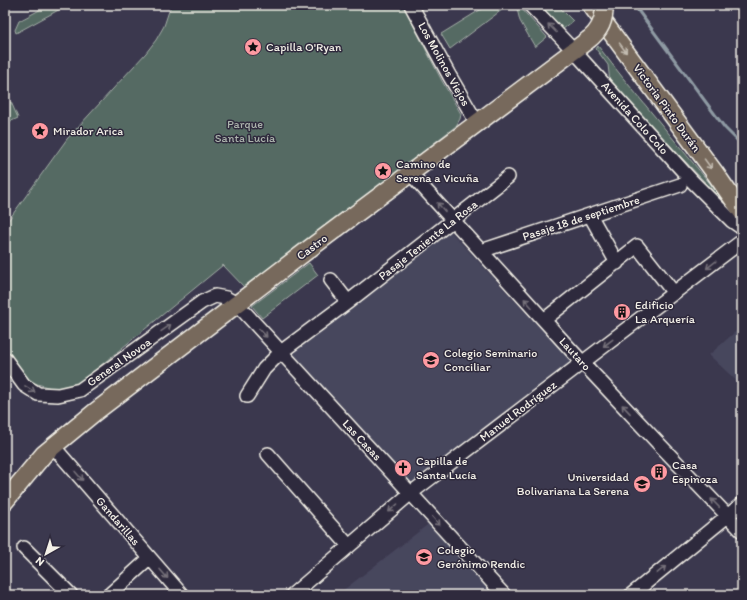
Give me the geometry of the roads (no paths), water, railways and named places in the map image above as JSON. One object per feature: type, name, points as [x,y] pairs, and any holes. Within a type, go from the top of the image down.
[{"type":"main road","name":"Victoria Pinto Durán","points":[[591,5],[742,212]]},
{"type":"main road","name":"Castro","points":[[5,501],[44,454],[95,412],[588,40],[597,32],[603,22],[604,5]]},
{"type":"street","name":"Los Molinos Viejos","points":[[411,5],[477,123]]},
{"type":"street","name":"Avenida Colo Colo","points":[[530,5],[574,51],[692,181],[732,221],[742,228]]},
{"type":"street","name":"Lautaro","points":[[410,173],[582,362],[742,531]]},
{"type":"street","name":"Pasaje Teniente La Rosa","points":[[247,396],[264,369],[281,352],[508,178]]},
{"type":"street","name":"Pasaje 18 de septiembre","points":[[482,251],[680,185]]},
{"type":"street","points":[[590,215],[617,263]]},
{"type":"street","name":"Manuel Rodríguez","points":[[292,595],[411,493],[742,241]]},
{"type":"street","points":[[544,320],[637,246],[674,293]]},
{"type":"street","points":[[331,280],[348,302]]},
{"type":"street","name":"General Novoa","points":[[5,359],[24,385],[38,394],[58,395],[80,390],[202,302],[215,296],[226,298],[237,304]]},
{"type":"street","name":"Las Casas","points":[[237,304],[504,595]]},
{"type":"street","name":"Gandarillas","points":[[53,446],[182,595]]},
{"type":"street","points":[[268,454],[349,546]]},
{"type":"street","points":[[631,595],[742,504]]},
{"type":"street","points":[[24,548],[71,595]]},
{"type":"street","points":[[109,595],[150,558]]},
{"type":"waterway","points":[[634,5],[725,128],[742,145]]},
{"type":"place","name":"Capilla O'Ryan","points":[[253,47]]},
{"type":"place","name":"Mirador Arica","points":[[40,131]]},
{"type":"place","name":"Camino de Serena a Vicuña","points":[[383,171]]},
{"type":"place","name":"Edificio La Arquería","points":[[622,312]]},
{"type":"place","name":"Colegio Seminario Conciliar","points":[[431,360]]},
{"type":"place","name":"Capilla de Santa Lucía","points":[[403,468]]},
{"type":"place","name":"Casa Espinoza","points":[[659,472]]},
{"type":"place","name":"Universidad Bolivariana La Serena","points":[[642,484]]},
{"type":"place","name":"Colegio Gerónimo Rendic","points":[[424,557]]},
{"type":"park label","name":"Parque Santa Lucía","points":[[245,131]]}]
